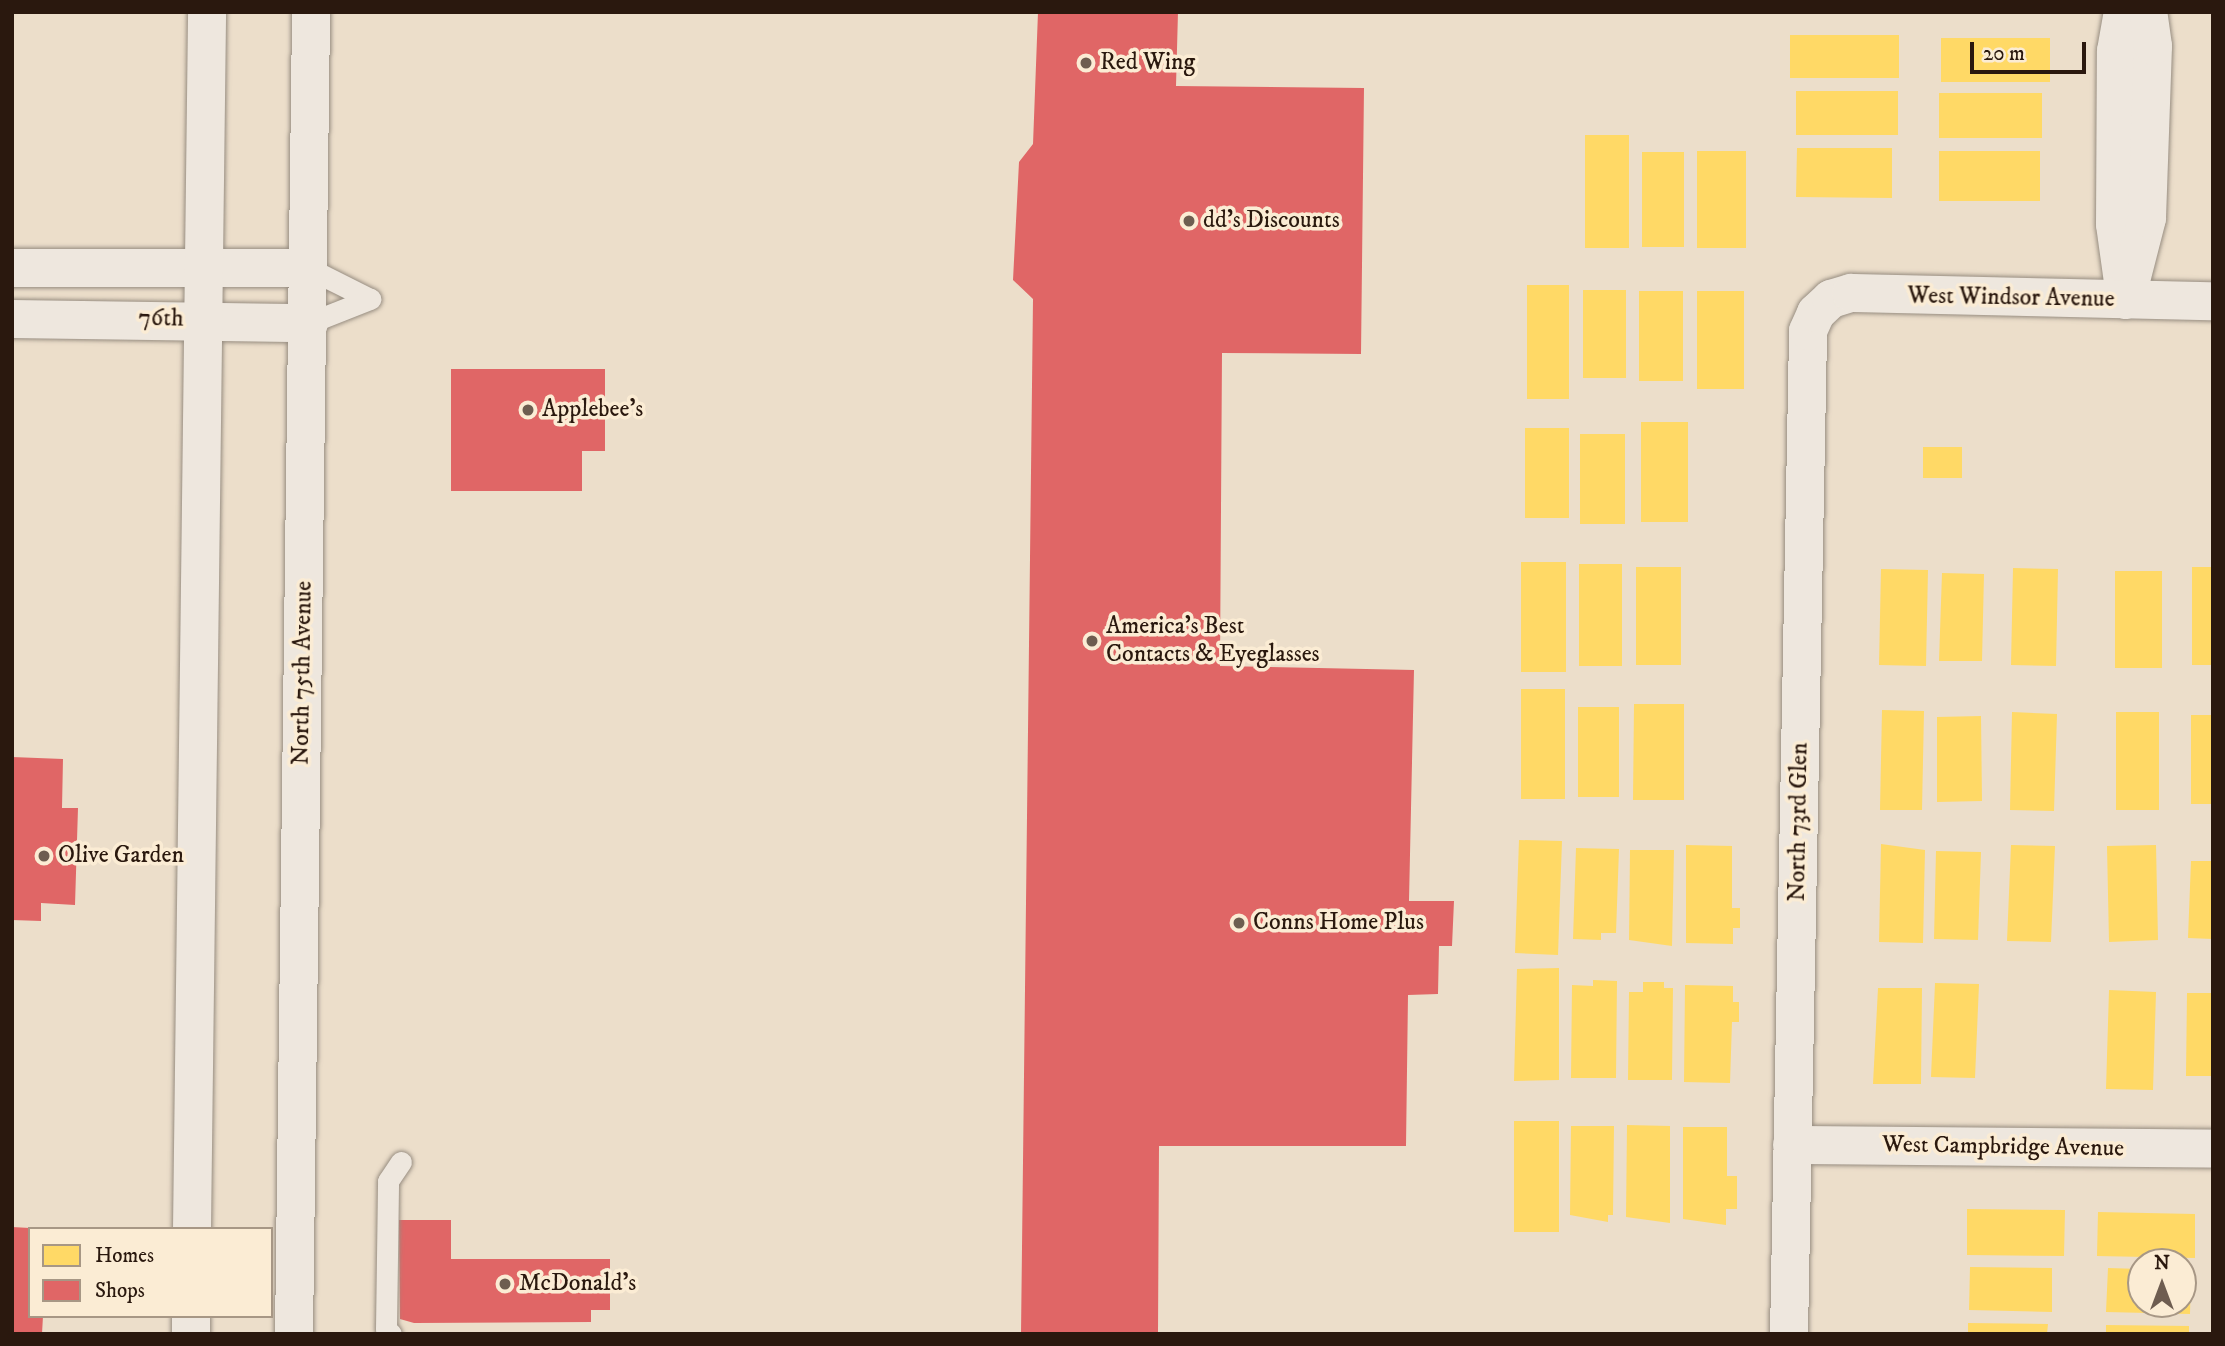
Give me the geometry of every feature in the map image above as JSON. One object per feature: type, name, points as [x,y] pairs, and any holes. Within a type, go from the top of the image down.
[{"type":"street","points":[[192,1227],[207,12]]},
{"type":"street","name":"North 75th Avenue","points":[[294,1334],[312,12]]},
{"type":"street","points":[[2123,12],[2116,51],[2133,130],[2147,218],[2126,300]]},
{"type":"street","points":[[2133,130],[2153,46],[2148,12]]},
{"type":"street","points":[[12,268],[308,268]]},
{"type":"street","name":"West Windsor Avenue","points":[[1816,313],[1831,299],[1851,293],[2213,301]]},
{"type":"street","name":"North 73rd Glen","points":[[1789,1317],[1805,352],[1816,313]]},
{"type":"street","name":"76th","points":[[12,318],[309,323]]},
{"type":"street","name":"West Campbridge Avenue","points":[[1792,1145],[2213,1149]]},
{"type":"lane","points":[[308,268],[370,299],[309,323]]},
{"type":"lane","points":[[391,1334],[387,1329],[388,1181],[401,1162]]},
{"type":"building: Homes","points":[[1790,35],[1899,35],[1899,78],[1790,78]]},
{"type":"building: Homes","points":[[1941,38],[2050,38],[2050,82],[1941,82]]},
{"type":"building: Homes","points":[[1796,91],[1898,91],[1898,135],[1796,135]]},
{"type":"building: Homes","points":[[1939,93],[2042,93],[2042,138],[1939,138]]},
{"type":"building: Homes","points":[[1585,135],[1629,135],[1629,248],[1585,248]]},
{"type":"building: Homes","points":[[1797,148],[1892,148],[1892,198],[1796,197]]},
{"type":"building: Homes","points":[[1697,151],[1746,151],[1746,248],[1697,248]]},
{"type":"building: Homes","points":[[1939,151],[2040,151],[2040,201],[1939,201]]},
{"type":"building: Homes","points":[[1642,152],[1684,152],[1684,247],[1642,247]]},
{"type":"building: Homes","points":[[1527,285],[1569,285],[1569,399],[1527,399]]},
{"type":"building: Homes","points":[[1583,290],[1626,290],[1626,378],[1583,378]]},
{"type":"building: Homes","points":[[1639,291],[1683,291],[1683,381],[1639,381]]},
{"type":"building: Homes","points":[[1697,291],[1744,291],[1744,389],[1697,389]]},
{"type":"building: Homes","points":[[1641,422],[1688,422],[1688,522],[1641,522]]},
{"type":"building: Homes","points":[[1525,428],[1569,428],[1569,518],[1525,518]]},
{"type":"building: Homes","points":[[1580,434],[1625,434],[1625,524],[1580,524]]},
{"type":"building: Homes","points":[[1923,447],[1962,447],[1962,478],[1923,478]]},
{"type":"building: Homes","points":[[1521,562],[1566,562],[1566,672],[1521,672]]},
{"type":"building: Homes","points":[[1579,564],[1622,564],[1622,666],[1579,666]]},
{"type":"building: Homes","points":[[1636,567],[1681,567],[1681,665],[1636,665]]},
{"type":"building: Homes","points":[[2192,567],[2213,567],[2213,665],[2192,665]]},
{"type":"building: Homes","points":[[2013,568],[2058,569],[2056,666],[2011,665]]},
{"type":"building: Homes","points":[[1881,569],[1928,570],[1926,666],[1879,665]]},
{"type":"building: Homes","points":[[2115,571],[2162,571],[2162,668],[2115,668]]},
{"type":"building: Homes","points":[[1942,573],[1984,574],[1982,661],[1939,661]]},
{"type":"building: Homes","points":[[1521,689],[1565,689],[1565,799],[1521,799]]},
{"type":"building: Homes","points":[[1634,704],[1684,704],[1684,800],[1633,800]]},
{"type":"building: Homes","points":[[1578,707],[1619,707],[1619,797],[1578,797]]},
{"type":"building: Homes","points":[[1882,710],[1924,711],[1922,810],[1880,810]]},
{"type":"building: Homes","points":[[2012,712],[2057,714],[2054,811],[2010,810]]},
{"type":"building: Homes","points":[[2116,712],[2159,712],[2159,810],[2116,810]]},
{"type":"building: Homes","points":[[2191,715],[2213,715],[2213,804],[2191,804]]},
{"type":"building: Homes","points":[[1981,716],[1982,801],[1937,802],[1937,717]]},
{"type":"building: Homes","points":[[1519,840],[1562,841],[1558,955],[1515,953]]},
{"type":"building: Homes","points":[[1881,844],[1925,850],[1923,943],[1879,942]]},
{"type":"building: Homes","points":[[1686,845],[1732,846],[1732,908],[1740,908],[1740,928],[1733,928],[1733,944],[1686,943]]},
{"type":"building: Homes","points":[[2011,845],[2055,846],[2051,942],[2007,941]]},
{"type":"building: Homes","points":[[2156,845],[2158,940],[2109,942],[2107,846]]},
{"type":"building: Homes","points":[[1576,848],[1619,849],[1616,933],[1601,933],[1601,940],[1573,939]]},
{"type":"building: Homes","points":[[1630,850],[1674,850],[1672,946],[1629,940]]},
{"type":"building: Homes","points":[[1936,851],[1981,852],[1978,940],[1934,939]]},
{"type":"building: Homes","points":[[2191,861],[2213,861],[2213,939],[2188,938]]},
{"type":"building: Homes","points":[[1559,968],[1559,1080],[1514,1081],[1517,969]]},
{"type":"building: Homes","points":[[1593,980],[1617,981],[1616,1078],[1571,1078],[1572,985],[1593,986]]},
{"type":"building: Homes","points":[[1643,982],[1664,982],[1664,988],[1673,988],[1672,1080],[1628,1080],[1629,992],[1643,992]]},
{"type":"building: Homes","points":[[1935,983],[1979,984],[1975,1078],[1931,1077]]},
{"type":"building: Homes","points":[[1685,985],[1733,986],[1733,1002],[1739,1002],[1739,1022],[1732,1022],[1730,1083],[1684,1082]]},
{"type":"building: Homes","points":[[1878,988],[1922,988],[1921,1084],[1873,1084]]},
{"type":"building: Homes","points":[[2109,990],[2156,992],[2153,1090],[2106,1089]]},
{"type":"building: Homes","points":[[2187,993],[2213,993],[2213,1076],[2186,1076]]},
{"type":"building: Homes","points":[[1514,1121],[1559,1121],[1559,1232],[1514,1232]]},
{"type":"building: Homes","points":[[1627,1125],[1670,1126],[1670,1223],[1626,1217]]},
{"type":"building: Homes","points":[[1571,1126],[1614,1126],[1613,1215],[1608,1215],[1608,1222],[1570,1215]]},
{"type":"building: Homes","points":[[1683,1127],[1727,1127],[1727,1176],[1737,1176],[1737,1209],[1726,1209],[1726,1225],[1683,1219]]},
{"type":"building: Homes","points":[[1967,1209],[2065,1210],[2064,1256],[1967,1255]]},
{"type":"building: Homes","points":[[2098,1212],[2195,1214],[2195,1248],[2127,1248],[2127,1257],[2097,1256]]},
{"type":"building: Homes","points":[[1970,1267],[2052,1268],[2052,1312],[1969,1310]]},
{"type":"building: Homes","points":[[2108,1268],[2127,1269],[2127,1312],[2106,1312]]},
{"type":"building: Homes","points":[[1968,1323],[2048,1324],[2047,1334],[1968,1334]]},
{"type":"building: Homes","points":[[2106,1325],[2189,1326],[2189,1334],[2106,1334]]},
{"type":"building: Shops","points":[[1038,12],[1178,12],[1176,86],[1364,88],[1361,354],[1222,353],[1220,666],[1414,670],[1409,901],[1454,901],[1452,946],[1439,946],[1438,994],[1408,995],[1406,1146],[1159,1146],[1158,1334],[1021,1334],[1033,299],[1013,280],[1019,162],[1033,144]]},
{"type":"building: Shops","name":"Applebee's","points":[[451,369],[605,369],[605,451],[582,451],[582,491],[451,491]]},
{"type":"building: Shops","name":"Olive Garden","points":[[12,757],[63,759],[62,808],[78,808],[75,905],[41,903],[41,921],[12,920]]},
{"type":"building: Shops","name":"McDonald's","points":[[399,1220],[451,1220],[451,1259],[610,1259],[610,1310],[591,1310],[591,1322],[414,1323],[400,1319]]},
{"type":"building: Shops","points":[[12,1227],[28,1228],[28,1318],[43,1318],[42,1334],[12,1334]]},
{"type":"place","name":"Red Wing","points":[[1086,63]]},
{"type":"place","name":"dd's Discounts","points":[[1189,221]]},
{"type":"place","name":"Applebee's","points":[[528,410]]},
{"type":"place","name":"America's Best Contacts & Eyeglasses","points":[[1092,641]]},
{"type":"place","name":"Olive Garden","points":[[44,856]]},
{"type":"place","name":"Conns Home Plus","points":[[1239,923]]},
{"type":"place","name":"McDonald's","points":[[505,1284]]}]
